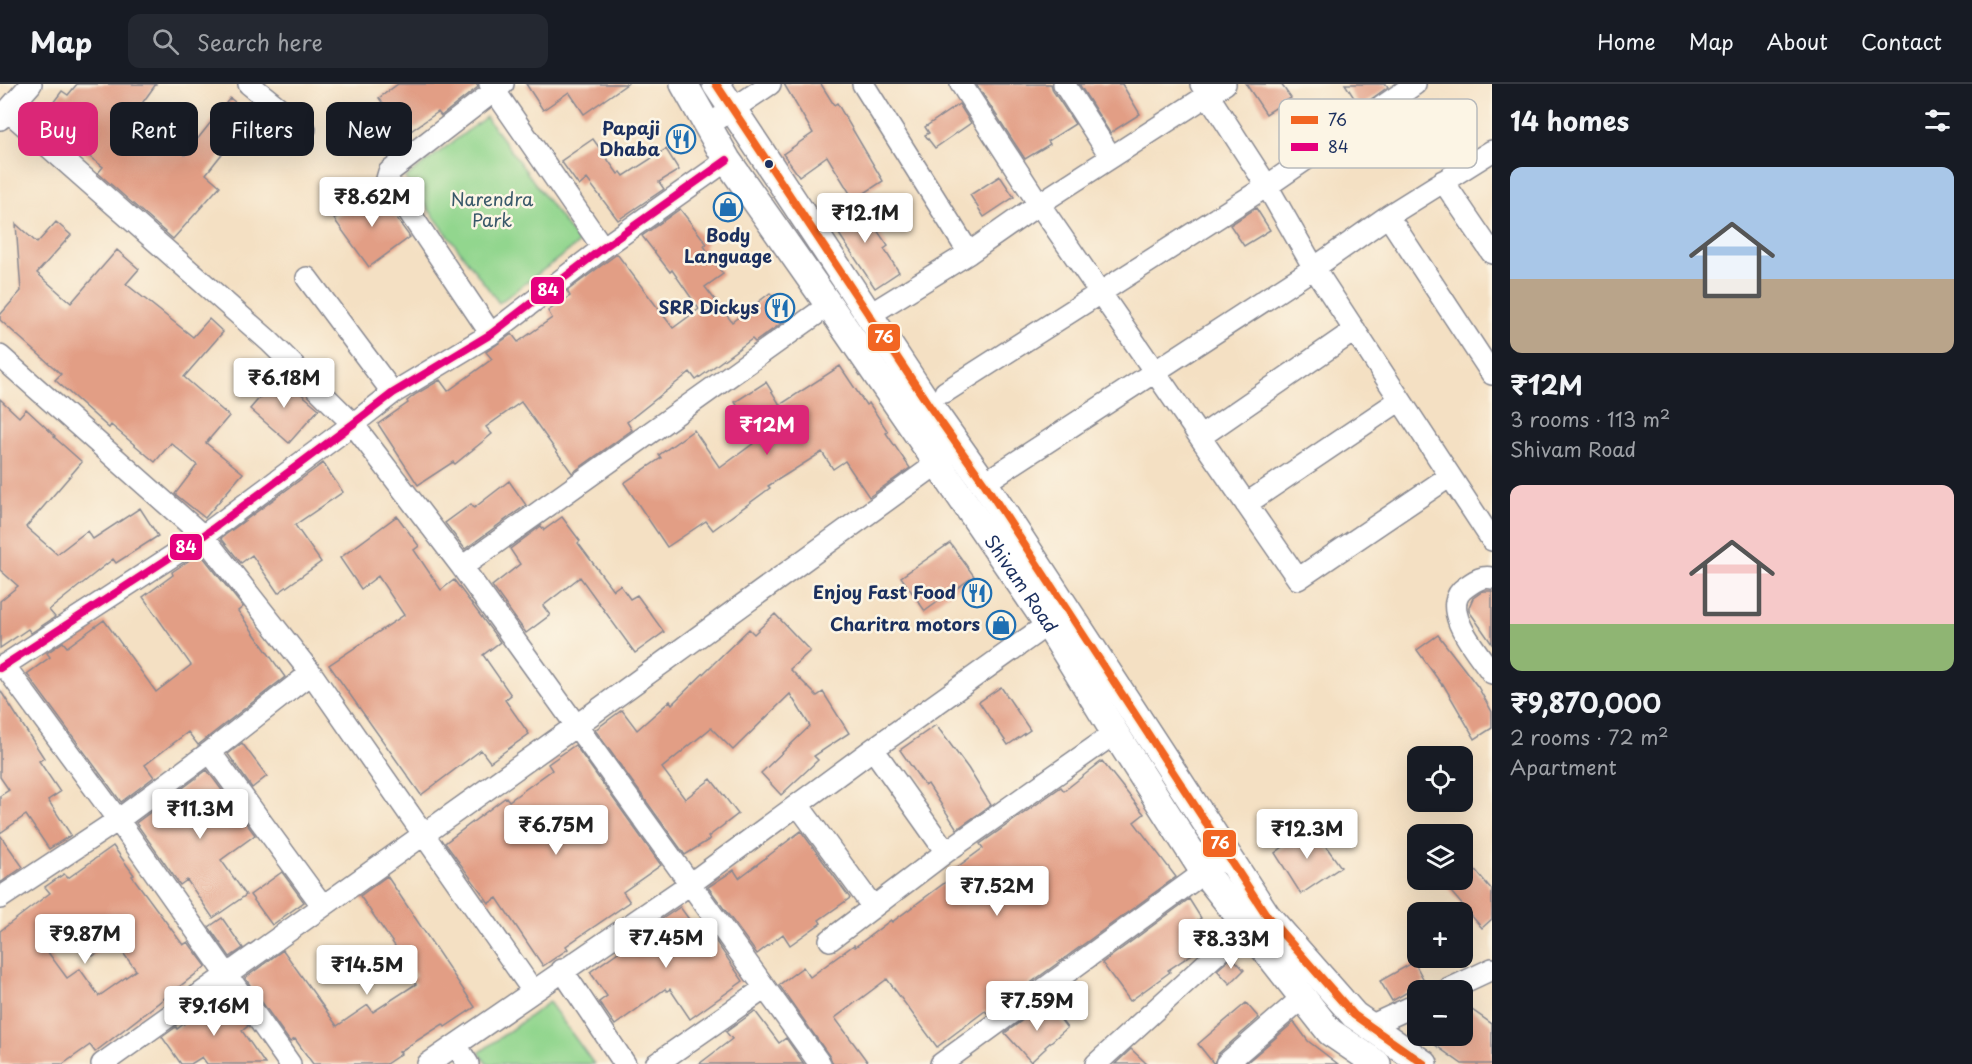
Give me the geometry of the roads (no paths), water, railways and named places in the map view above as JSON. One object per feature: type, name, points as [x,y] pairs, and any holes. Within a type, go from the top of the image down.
[{"type":"main road","name":"Shivam Road","points":[[684,84],[727,160],[830,305],[1048,624],[1114,733],[1204,872],[1256,919],[1354,1015],[1424,1064]]},
{"type":"main road","name":"Shivam Road","points":[[716,84],[984,483],[1228,856],[1256,919],[1303,998],[1330,1032],[1377,1064]]},
{"type":"street","points":[[31,84],[4,115],[269,341],[353,424],[462,567],[820,1064]]},
{"type":"street","points":[[249,84],[271,102]]},
{"type":"street","points":[[709,125],[770,84]]},
{"type":"street","points":[[863,84],[969,253]]},
{"type":"street","points":[[961,84],[1039,204],[1298,579],[1450,476]]},
{"type":"street","points":[[1064,84],[1111,157]]},
{"type":"street","points":[[1393,99],[1415,84]]},
{"type":"street","points":[[491,334],[387,179],[389,172],[495,86],[603,248]]},
{"type":"street","points":[[869,315],[969,253],[1211,88],[1314,268],[1492,540]]},
{"type":"street","points":[[1477,160],[1492,151]]},
{"type":"street","points":[[290,1064],[118,820],[2,667],[203,536],[393,393],[491,334],[603,248],[727,160]]},
{"type":"street","points":[[945,392],[1293,168]]},
{"type":"street","points":[[984,483],[1464,168]]},
{"type":"street","points":[[1443,181],[1492,253]]},
{"type":"street","points":[[1388,216],[1492,374]]},
{"type":"street","points":[[308,278],[393,393]]},
{"type":"street","points":[[462,567],[830,305]]},
{"type":"street","points":[[1200,437],[1354,330]]},
{"type":"street","points":[[0,356],[203,536],[311,673],[533,991]]},
{"type":"street","points":[[1246,504],[1400,399]]},
{"type":"street","points":[[102,1064],[960,448]]},
{"type":"street","points":[[1492,576],[1483,577],[1462,590],[1456,601],[1455,611],[1464,632],[1492,673]]},
{"type":"street","points":[[428,1064],[690,884],[1048,624]]},
{"type":"street","points":[[0,898],[118,820],[311,673]]},
{"type":"street","points":[[830,940],[946,852],[1114,733]]},
{"type":"street","points":[[873,749],[946,852]]},
{"type":"street","points":[[210,752],[322,905]]},
{"type":"street","points":[[798,806],[873,907]]},
{"type":"street","points":[[941,1064],[1228,856]]},
{"type":"street","points":[[1096,1064],[1256,919]]},
{"type":"street","points":[[1468,980],[1492,969]]},
{"type":"street","points":[[562,970],[625,1064]]},
{"type":"street","points":[[656,1064],[765,988]]},
{"type":"street","points":[[1226,1064],[1303,998]]},
{"type":"street","points":[[1370,1026],[1407,1009]]},
{"type":"street","points":[[456,1045],[468,1064]]},
{"type":"place","name":"Papaji Dhaba","points":[[681,139]]},
{"type":"place","name":"Body Language","points":[[728,207]]},
{"type":"place","name":"SRR Dickys","points":[[780,308]]},
{"type":"place","name":"Enjoy Fast Food","points":[[977,593]]},
{"type":"place","name":"Charitra motors","points":[[1001,625]]},
{"type":"park label","name":"Narendra Park","points":[[492,210]]}]
